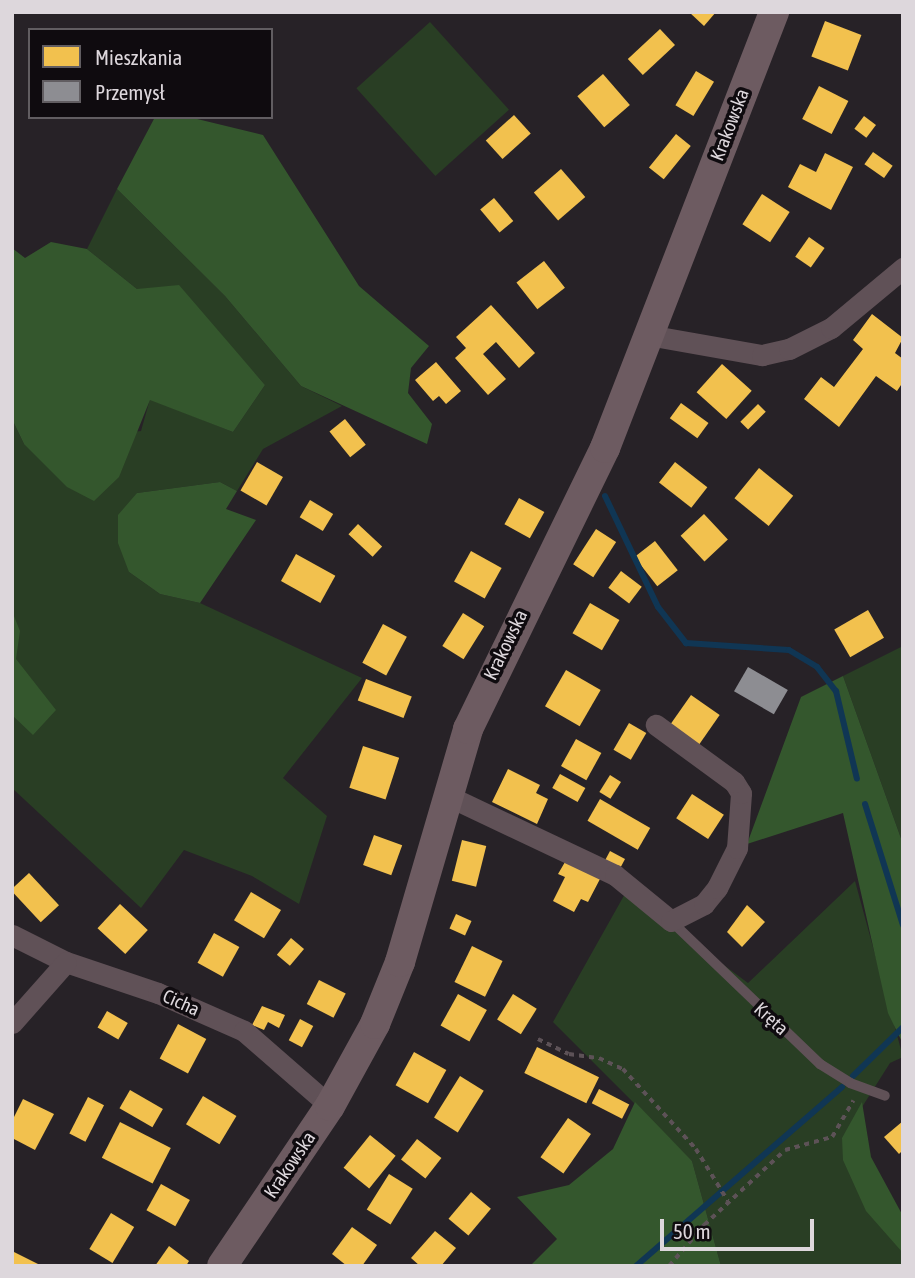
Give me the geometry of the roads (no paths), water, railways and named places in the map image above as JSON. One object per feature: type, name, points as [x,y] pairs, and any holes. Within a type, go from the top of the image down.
[{"type":"street","name":"Krakowska","points":[[222,1266],[330,1106],[387,995],[446,795],[487,684],[589,483],[774,12]]},
{"type":"street","points":[[648,335],[762,355],[789,349],[831,328],[903,268]]},
{"type":"street","points":[[656,725],[734,782],[742,809],[737,848],[716,888],[704,904],[671,921]]},
{"type":"street","name":"Kręta","points":[[446,795],[615,875],[671,921]]},
{"type":"street","name":"Cicha","points":[[12,935],[66,962],[158,993],[244,1031],[330,1106]]},
{"type":"street","points":[[12,1023],[66,962]]},
{"type":"lane","name":"Kręta","points":[[671,921],[821,1064],[859,1086],[885,1096]]},
{"type":"waterway","points":[[605,496],[658,607],[686,643],[789,650],[817,667],[836,691],[857,779]]},
{"type":"waterway","points":[[865,804],[903,925]]},
{"type":"waterway","points":[[853,1076],[903,1027]]},
{"type":"waterway","points":[[636,1266],[842,1087]]}]
